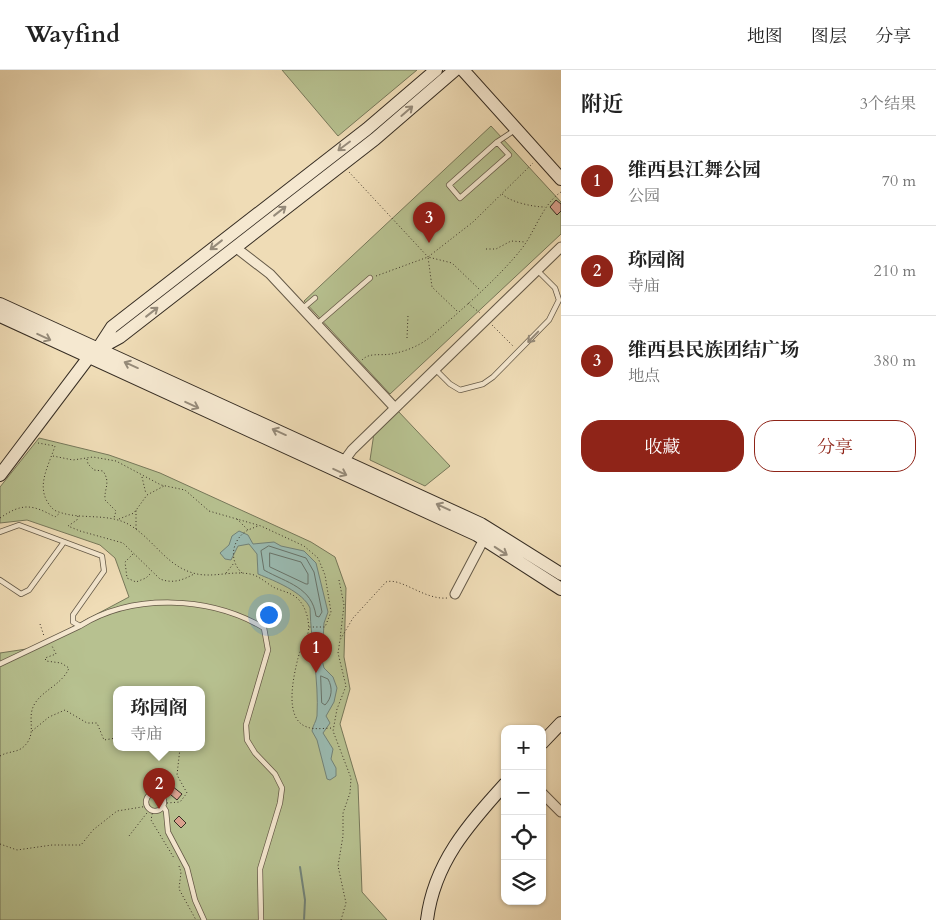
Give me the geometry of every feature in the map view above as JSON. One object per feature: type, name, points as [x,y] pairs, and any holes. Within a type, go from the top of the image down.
[{"type":"main road","points":[[0,475],[112,327],[367,129],[436,70]]},
{"type":"main road","points":[[93,353],[120,337],[342,164],[455,70]]},
{"type":"main road","points":[[463,70],[561,179]]},
{"type":"main road","points":[[0,304],[93,353],[484,539],[561,589]]},
{"type":"main road","points":[[0,316],[93,353],[481,524],[561,574]]},
{"type":"main road","points":[[546,739],[561,723]]},
{"type":"main road","points":[[427,920],[429,904],[441,868],[455,843],[469,823],[501,788]]},
{"type":"street","points":[[235,246],[259,263],[395,408]]},
{"type":"street","points":[[344,462],[352,450],[561,247]]},
{"type":"street","points":[[455,594],[484,539]]},
{"type":"street","points":[[546,797],[561,812]]},
{"type":"lane","points":[[497,142],[508,155],[460,198],[449,185],[497,142],[517,128]]},
{"type":"lane","points":[[435,369],[455,388],[464,390],[483,384],[493,377],[549,320],[559,300],[555,288],[537,270]]},
{"type":"lane","points":[[317,324],[370,278]]},
{"type":"lane","points":[[302,308],[315,298]]},
{"type":"lane","points":[[0,532],[19,525],[102,556],[104,571],[73,615],[73,622],[80,626]]},
{"type":"lane","points":[[0,580],[21,594],[29,590],[64,542]]},
{"type":"lane","points":[[0,664],[45,644],[113,609],[170,602],[200,605],[251,620],[264,628],[268,650],[246,725],[247,740],[255,753],[276,774],[282,788],[280,803],[274,817],[260,869],[261,920]]},
{"type":"lane","points":[[164,805],[159,810],[150,809],[148,798],[155,793],[161,795],[164,805],[166,812],[168,832],[187,868],[195,900],[204,920]]},
{"type":"path","points":[[370,278],[428,257],[473,222],[541,156]]},
{"type":"path","points":[[342,164],[428,257],[452,263],[481,290]]},
{"type":"path","points":[[355,366],[371,354],[399,352],[427,339],[481,290],[526,242],[542,217],[550,199],[561,192]]},
{"type":"path","points":[[502,194],[509,201],[520,202],[534,207],[546,207]]},
{"type":"path","points":[[486,249],[496,249],[511,241],[526,242]]},
{"type":"path","points":[[428,257],[432,286],[457,312]]},
{"type":"path","points":[[468,302],[476,310]]},
{"type":"path","points":[[407,338],[408,314]]},
{"type":"path","points":[[486,319],[518,352]]},
{"type":"path","points":[[38,442],[55,446],[45,472],[43,491],[50,506],[60,513],[115,519],[127,517],[137,510],[146,495],[165,485]]},
{"type":"path","points":[[52,456],[73,460],[88,458],[116,461],[142,477],[186,490],[209,511],[259,526],[304,546],[318,558],[325,575],[331,612],[324,627],[308,627]]},
{"type":"path","points":[[88,458],[88,464],[94,470],[103,471],[107,476],[108,487],[105,500],[116,511],[115,519]]},
{"type":"path","points":[[142,477],[146,495]]},
{"type":"path","points":[[0,518],[12,510],[25,507],[38,508],[55,517],[60,513]]},
{"type":"path","points":[[136,530],[137,510]]},
{"type":"path","points":[[78,516],[77,520],[68,526],[80,532],[123,543],[160,579],[173,582],[194,574],[243,574],[262,579],[297,598],[305,610],[308,627],[307,636],[297,659],[292,688],[292,709],[299,721],[306,727],[333,728]]},
{"type":"path","points":[[115,519],[136,530],[171,564],[194,574]]},
{"type":"path","points":[[237,519],[248,530]]},
{"type":"path","points":[[226,573],[234,561],[236,542],[248,530],[259,526]]},
{"type":"path","points":[[133,553],[125,562],[129,580],[136,582],[146,578],[152,572]]},
{"type":"path","points":[[234,561],[243,574]]},
{"type":"path","points":[[339,580],[344,605],[338,660],[346,686],[337,708],[333,728],[351,778],[350,793],[343,812],[343,836],[338,866],[346,903],[341,920]]},
{"type":"path","points":[[340,640],[353,618],[383,584],[395,581],[433,598],[449,598],[455,594]]},
{"type":"path","points":[[40,624],[45,644]]},
{"type":"path","points":[[32,732],[29,716],[35,703],[66,676],[69,668],[61,663],[46,662],[46,658],[56,654],[50,641]]},
{"type":"path","points":[[0,756],[19,752],[28,742],[32,732],[50,717],[65,710],[86,723],[97,723],[104,740],[113,738]]},
{"type":"path","points":[[164,805],[180,802],[187,793],[177,775],[180,751]]},
{"type":"path","points":[[128,836],[150,809]]},
{"type":"path","points":[[0,844],[17,850],[52,845],[81,845],[93,830],[118,810],[150,809]]},
{"type":"path","points":[[150,809],[152,820],[177,862],[181,872],[179,889],[196,920]]},
{"type":"green space","points":[[282,70],[417,70],[338,136]]},
{"type":"green space","points":[[491,126],[561,202],[561,234],[390,394],[304,301]]},
{"type":"green space","points":[[398,411],[450,466],[425,486],[370,460],[374,433]]},
{"type":"green space","points":[[39,438],[109,455],[160,473],[311,542],[335,557],[346,588],[344,657],[350,689],[340,724],[358,785],[362,892],[387,920],[0,920],[0,653],[33,648],[129,597],[115,558],[100,545],[27,520],[0,523],[0,487]]},
{"type":"water","points":[[239,531],[248,535],[253,544],[274,542],[281,546],[304,551],[316,563],[328,612],[324,623],[322,660],[324,668],[333,677],[337,688],[334,702],[326,716],[330,723],[323,733],[333,749],[331,759],[336,768],[336,776],[330,780],[327,779],[317,740],[312,731],[317,716],[317,702],[310,608],[295,592],[258,574],[257,554],[249,544],[238,546],[231,560],[225,559],[220,553],[229,545],[232,536]]},
{"type":"building","points":[[556,200],[561,204],[561,211],[557,215],[550,207]]},
{"type":"building","points":[[162,778],[182,794],[177,800],[158,784]]},
{"type":"building","points":[[179,816],[186,823],[181,828],[174,821]]},
{"type":"waterway","points":[[300,867],[305,900],[304,920]]},
{"type":"place","name":"维西县民族团结广场","points":[[429,243]]},
{"type":"place","name":"维西县江舞公园","points":[[316,673]]},
{"type":"place","name":"珎园阁","points":[[159,809]]}]
